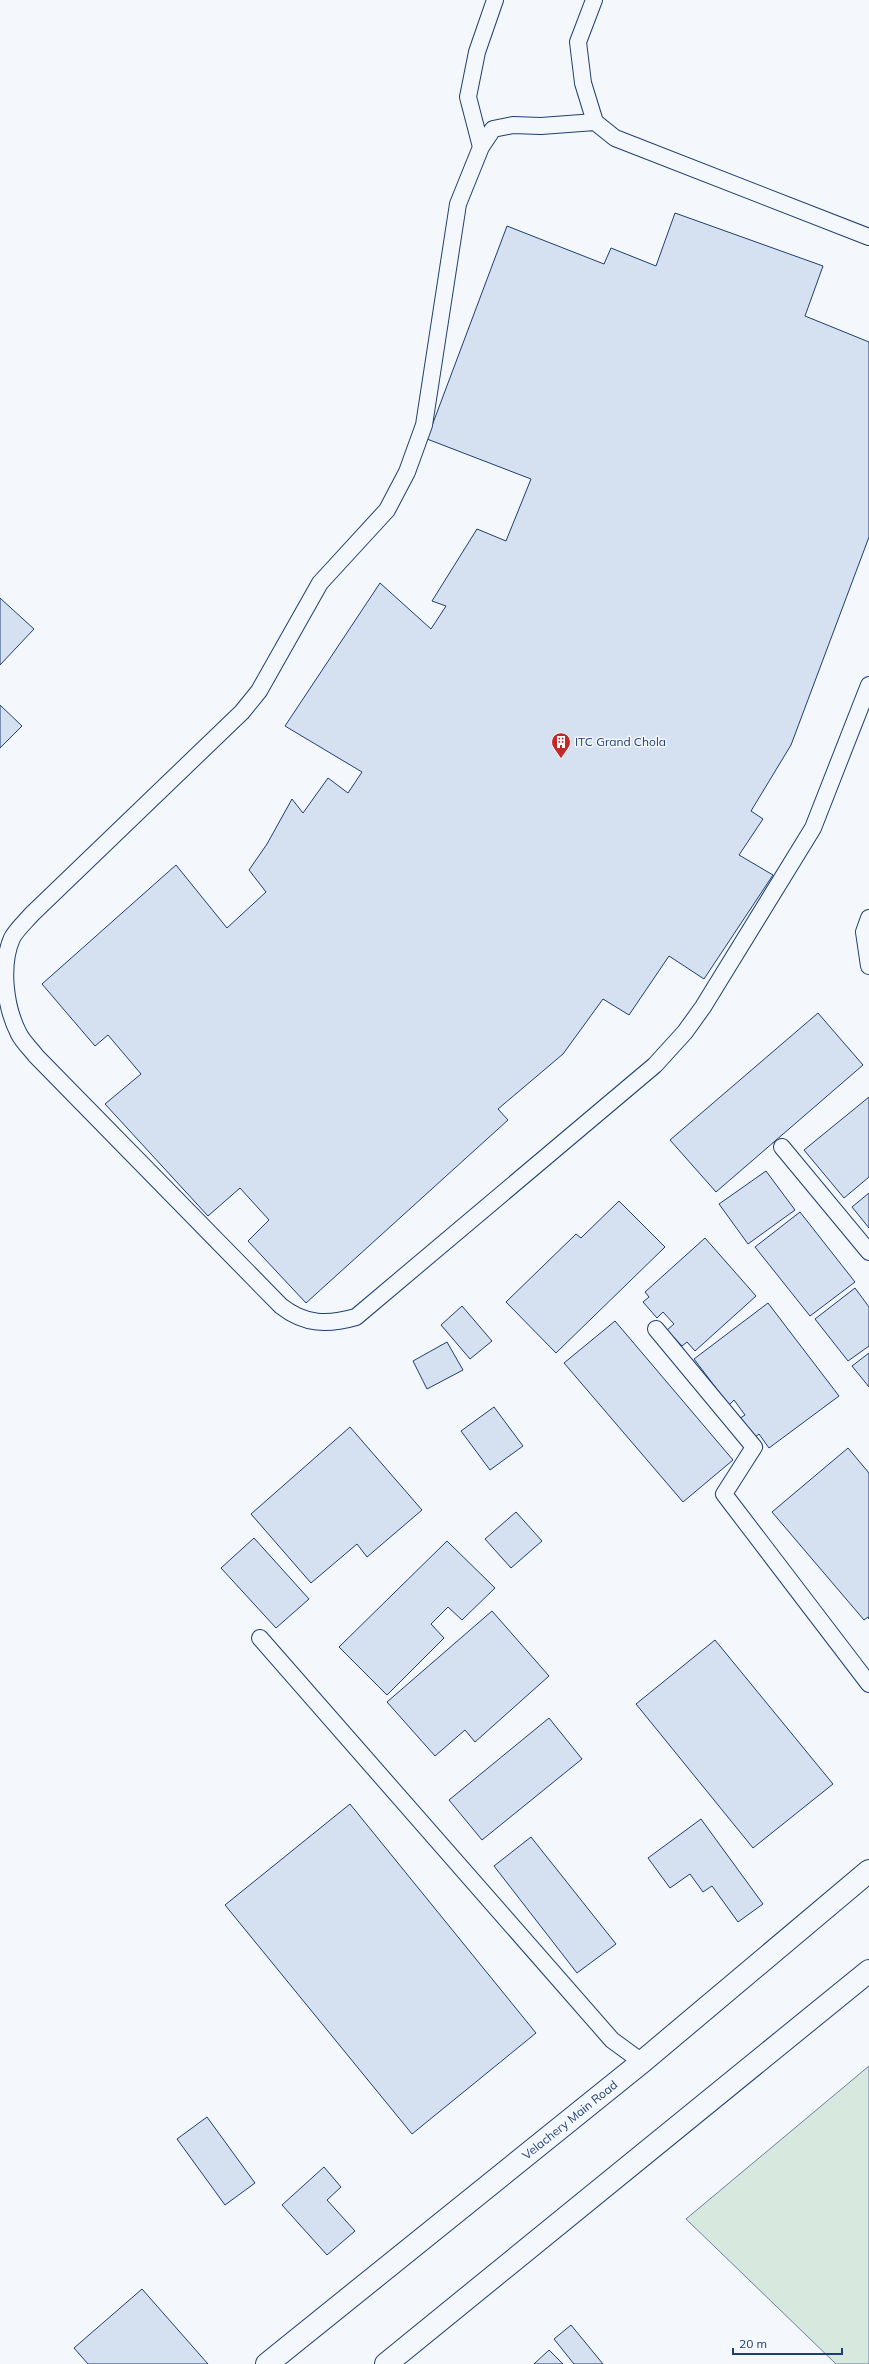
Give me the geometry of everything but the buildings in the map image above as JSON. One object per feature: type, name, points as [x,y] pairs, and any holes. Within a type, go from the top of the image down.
[{"type":"main road","name":"Velachery Main Road","points":[[267,2364],[642,2062],[869,1871]]},
{"type":"main road","points":[[386,2364],[869,1971]]},
{"type":"lane","points":[[480,147],[468,97],[477,52],[495,0]]},
{"type":"lane","points":[[594,0],[578,42],[583,83],[595,122],[615,138],[869,237]]},
{"type":"lane","points":[[595,122],[541,126],[513,125],[493,129],[480,147],[458,204],[424,425],[403,479],[387,510],[320,583],[259,691],[242,712],[32,914],[13,937],[7,951],[5,988],[12,1018],[19,1035],[42,1061],[281,1306],[292,1315],[311,1322],[333,1323],[356,1317],[655,1065],[685,1032],[712,994],[813,828],[869,685]]},
{"type":"lane","points":[[869,918],[864,932],[869,966]]},
{"type":"lane","points":[[782,1147],[869,1252]]},
{"type":"lane","points":[[656,1329],[754,1447],[724,1494],[869,1684]]},
{"type":"lane","points":[[260,1638],[612,2040],[642,2062]]},
{"type":"shaded area","points":[[869,2066],[869,2364],[836,2364],[686,2219]]},
{"type":"place","name":"ITC Grand Chola","points":[[561,759]]}]
